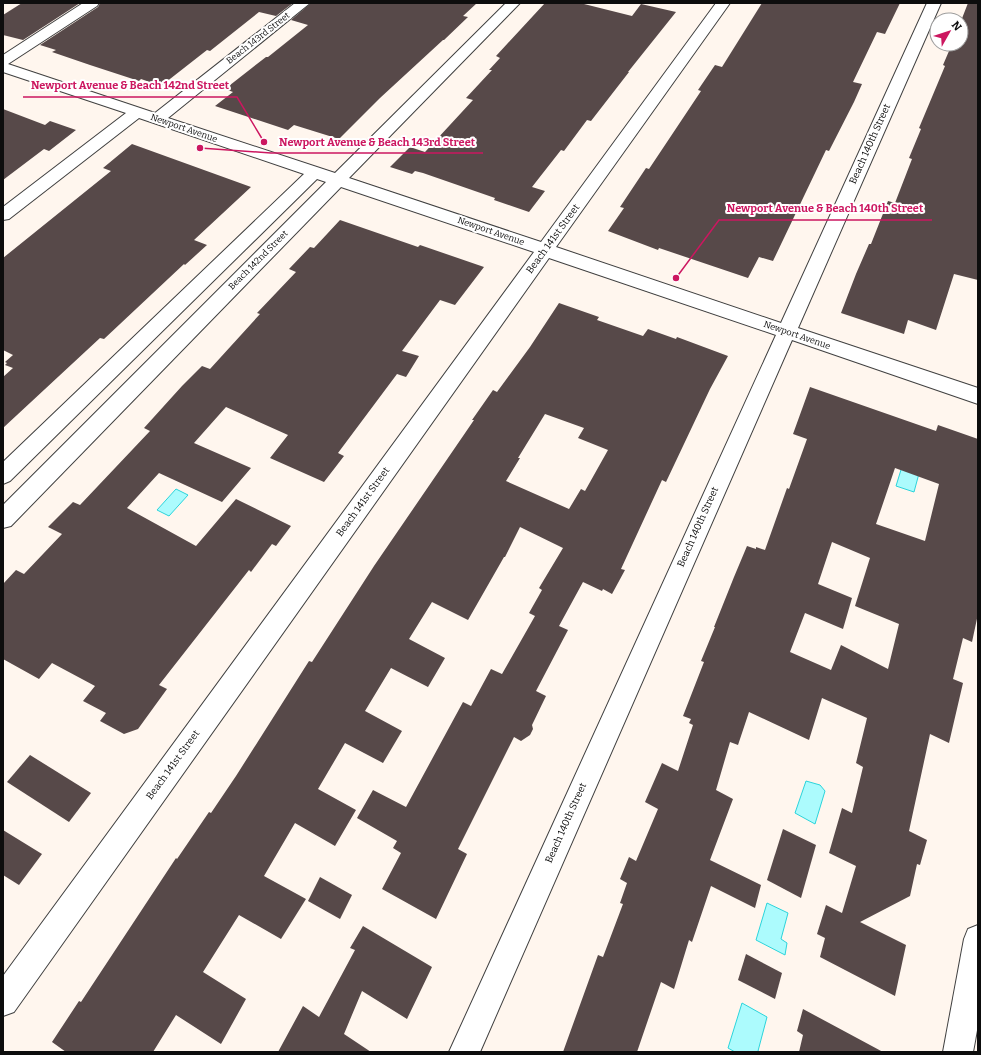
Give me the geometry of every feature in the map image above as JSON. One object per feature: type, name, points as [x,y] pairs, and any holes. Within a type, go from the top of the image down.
[{"type":"street","points":[[3,61],[92,3]]},
{"type":"street","name":"Beach 143rd Street","points":[[157,119],[303,3]]},
{"type":"street","name":"Beach 142nd Street","points":[[3,519],[162,356],[513,3]]},
{"type":"street","name":"Beach 141st Street","points":[[3,1001],[723,3]]},
{"type":"street","name":"Beach 140th Street","points":[[464,1052],[934,3]]},
{"type":"street","name":"Newport Avenue","points":[[3,67],[978,396]]},
{"type":"street","points":[[3,215],[137,112]]},
{"type":"street","points":[[3,475],[314,172]]},
{"type":"street","points":[[136,345],[162,356]]},
{"type":"street","points":[[958,1052],[978,939]]},
{"type":"water","points":[[904,460],[921,466],[914,492],[896,486]]},
{"type":"water","points":[[176,489],[188,495],[169,516],[157,510]]},
{"type":"water","points":[[806,781],[820,785],[825,791],[815,824],[795,813]]},
{"type":"water","points":[[767,903],[788,913],[781,939],[787,943],[785,955],[756,940]]},
{"type":"water","points":[[742,1003],[767,1017],[758,1051],[760,1052],[735,1052],[728,1048]]},
{"type":"building","points":[[22,3],[80,3],[23,40],[3,35],[3,15]]},
{"type":"building","points":[[100,3],[293,3],[276,16],[259,12],[210,51],[207,50],[161,86],[141,79],[139,81],[90,65],[52,52],[56,50],[40,45],[98,7]]},
{"type":"building","points":[[311,3],[477,3],[463,16],[468,17],[380,98],[339,139],[294,125],[288,130],[215,106],[233,92],[225,89],[308,25],[291,20]]},
{"type":"building","points":[[545,3],[580,3],[632,16],[641,4],[676,12],[591,121],[587,120],[564,151],[561,150],[532,187],[545,191],[529,212],[494,200],[495,198],[423,173],[415,171],[412,174],[390,167],[410,147],[425,152],[473,100],[466,98],[492,70],[489,70],[500,58],[496,56]]},
{"type":"building","points":[[762,3],[900,3],[885,34],[877,32],[853,82],[862,84],[854,102],[829,151],[826,150],[773,261],[759,257],[748,278],[659,248],[658,250],[608,231],[624,208],[620,207],[646,168],[649,169],[701,91],[698,90],[715,65],[722,67]]},
{"type":"building","points":[[968,3],[978,3],[978,280],[954,274],[936,330],[908,320],[904,334],[841,313],[856,274],[869,244],[871,244],[888,201],[895,203],[912,159],[909,158],[921,129],[919,128],[945,66],[943,65],[949,52],[969,52],[969,12],[964,12]]},
{"type":"building","points":[[3,109],[45,125],[50,121],[76,130],[49,151],[44,149],[3,180]]},
{"type":"building","points":[[132,144],[251,187],[194,240],[207,245],[185,265],[184,264],[104,339],[100,338],[3,428],[3,377],[13,368],[5,365],[7,363],[5,362],[13,355],[3,350],[3,258],[111,171],[103,168]]},
{"type":"building","points":[[340,220],[418,247],[420,245],[484,267],[455,305],[440,300],[402,351],[419,356],[406,377],[397,374],[338,453],[344,456],[324,482],[270,458],[288,435],[226,407],[194,443],[251,468],[222,502],[159,473],[127,508],[196,546],[236,499],[291,526],[276,546],[272,544],[251,572],[249,570],[159,685],[167,689],[138,729],[124,734],[100,721],[106,713],[83,701],[95,686],[52,663],[39,679],[3,659],[3,584],[16,570],[24,574],[62,534],[48,527],[73,502],[80,505],[150,431],[144,428],[202,366],[210,369],[260,314],[257,313],[296,272],[289,269],[310,247],[314,248]]},
{"type":"building","points":[[559,303],[599,317],[597,320],[643,336],[648,329],[676,339],[677,337],[728,356],[710,389],[666,482],[662,480],[621,569],[625,570],[612,594],[583,582],[559,626],[568,630],[536,691],[546,696],[532,725],[533,729],[530,735],[521,741],[514,737],[458,849],[467,854],[436,919],[382,889],[401,853],[393,848],[397,841],[357,818],[373,790],[406,807],[463,702],[471,706],[491,669],[502,674],[535,616],[529,613],[542,590],[539,588],[563,548],[520,527],[505,557],[468,620],[432,602],[409,639],[445,658],[428,687],[391,668],[365,711],[402,731],[383,763],[345,743],[318,789],[356,810],[335,846],[295,823],[264,876],[306,899],[281,939],[239,915],[203,972],[246,999],[221,1044],[176,1015],[153,1052],[66,1052],[52,1042],[79,1001],[81,1002],[176,858],[177,859],[209,812],[211,813],[236,776],[309,661],[312,662],[374,566],[474,420],[472,420],[493,390],[497,392],[530,347]],"holes":[[[545,414],[584,428],[578,438],[608,450],[585,491],[581,489],[569,509],[506,481]]]},
{"type":"building","points":[[810,387],[936,431],[938,425],[978,439],[978,614],[972,642],[963,638],[953,679],[963,683],[949,743],[930,734],[909,831],[927,840],[920,865],[917,864],[910,896],[860,922],[906,945],[895,996],[820,957],[825,938],[817,934],[826,905],[842,913],[856,866],[829,853],[842,808],[852,813],[863,767],[856,763],[867,718],[822,698],[809,740],[749,712],[738,745],[730,742],[716,790],[733,799],[710,860],[761,885],[755,908],[711,886],[692,942],[689,940],[674,989],[661,982],[637,1052],[563,1052],[598,955],[603,957],[623,904],[620,903],[627,883],[620,879],[629,857],[636,861],[658,809],[645,802],[662,763],[678,771],[693,725],[689,723],[691,719],[683,716],[704,662],[701,661],[734,577],[747,546],[765,550],[787,488],[789,489],[807,439],[793,434]],"holes":[[[895,468],[939,484],[925,541],[876,524]],[[832,542],[870,558],[855,606],[899,624],[888,669],[841,645],[831,670],[790,652],[805,613],[843,629],[852,598],[818,584]]]},
{"type":"building","points":[[30,755],[91,793],[69,822],[7,782]]},
{"type":"building","points":[[783,829],[816,845],[801,898],[767,880]]},
{"type":"building","points":[[3,830],[42,854],[19,885],[3,875]]},
{"type":"building","points":[[320,877],[352,895],[340,919],[308,901]]},
{"type":"building","points":[[363,926],[432,967],[407,1019],[362,991],[344,1034],[371,1052],[278,1052],[303,1006],[319,1017],[355,950],[350,948]]},
{"type":"building","points":[[746,954],[782,973],[775,999],[738,980]]},
{"type":"building","points":[[803,1009],[883,1052],[799,1052],[803,1035],[797,1031]]},
{"type":"place","name":"Newport Avenue & Beach 142nd Street","points":[[264,142]]},
{"type":"place","name":"Newport Avenue & Beach 143rd Street","points":[[200,148]]},
{"type":"place","name":"Newport Avenue & Beach 140th Street","points":[[676,278]]}]
